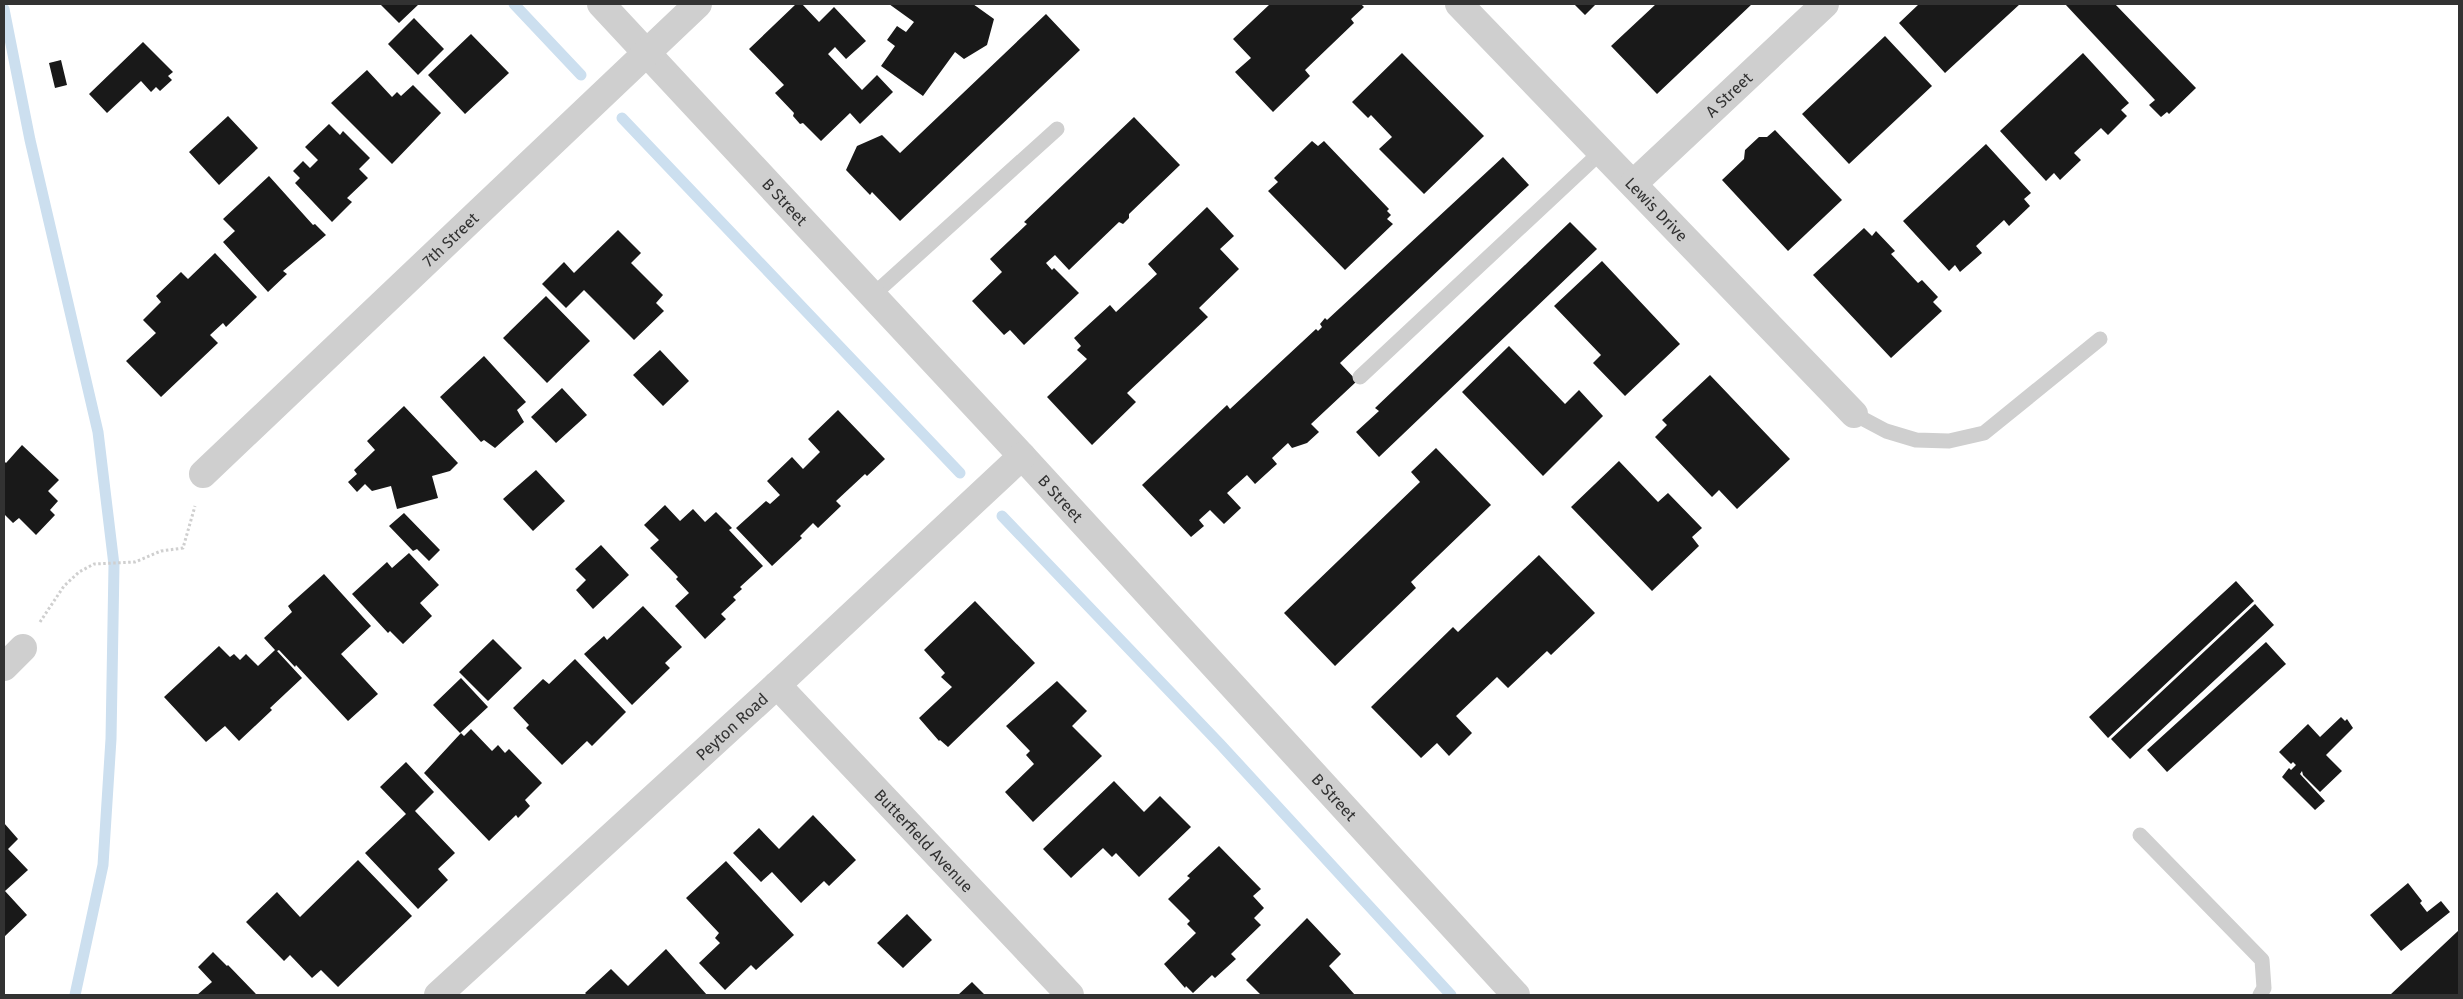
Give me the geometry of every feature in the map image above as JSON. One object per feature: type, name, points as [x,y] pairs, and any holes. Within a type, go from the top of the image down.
[{"type":"street","name":"B Street","points":[[601,4],[648,52],[1022,456],[1516,995]]},
{"type":"street","name":"7th Street","points":[[203,474],[698,4]]},
{"type":"street","name":"Lewis Drive","points":[[1459,4],[1854,414]]},
{"type":"street","name":"A Street","points":[[1632,184],[1825,4]]},
{"type":"street","name":"Peyton Road","points":[[438,995],[777,685],[1022,456]]},
{"type":"street","points":[[4,667],[23,648]]},
{"type":"street","name":"Butterfield Avenue","points":[[777,685],[1070,995]]},
{"type":"lane","points":[[873,295],[1057,129]]},
{"type":"lane","points":[[1360,377],[1602,152]]},
{"type":"lane","points":[[1854,414],[1886,430],[1916,440],[1949,441],[1984,433],[2100,339]]},
{"type":"lane","points":[[2140,835],[2262,960],[2264,988],[2260,995]]},
{"type":"path","points":[[54,601],[64,586],[79,572],[94,564],[135,562],[161,551],[183,548],[192,520]]},
{"type":"building","points":[[380,4],[419,4],[399,23]]},
{"type":"building","points":[[796,4],[802,4],[819,22],[834,7],[866,41],[846,59],[835,47],[828,54],[862,90],[877,75],[893,92],[860,124],[850,113],[821,141],[803,123],[800,124],[793,116],[794,113],[775,93],[784,85],[749,49]]},
{"type":"building","points":[[889,4],[973,4],[994,19],[987,45],[964,59],[955,52],[923,96],[881,66],[895,46],[887,40],[897,26],[906,32],[914,22]]},
{"type":"building","points":[[1270,4],[1361,4],[1364,7],[1351,19],[1354,23],[1305,70],[1310,76],[1273,112],[1235,72],[1251,58],[1233,39]]},
{"type":"building","points":[[1574,4],[1596,4],[1585,15]]},
{"type":"building","points":[[1656,4],[1752,4],[1657,94],[1611,46]]},
{"type":"building","points":[[1919,4],[2020,4],[1945,73],[1899,23]]},
{"type":"building","points":[[2065,4],[2115,4],[2196,88],[2169,114],[2167,112],[2161,117],[2149,105],[2155,100]]},
{"type":"building","points":[[1046,14],[1080,50],[900,221],[872,192],[870,195],[846,170],[857,146],[882,135],[900,153]]},
{"type":"building","points":[[414,18],[444,49],[418,75],[388,44]]},
{"type":"building","points":[[471,34],[509,73],[465,114],[428,75]]},
{"type":"building","points":[[1885,36],[1932,86],[1849,164],[1802,114]]},
{"type":"building","points":[[143,42],[173,72],[168,76],[172,80],[160,91],[156,87],[151,92],[141,81],[107,113],[89,94]]},
{"type":"building","points":[[1402,53],[1484,136],[1424,194],[1379,149],[1392,137],[1371,115],[1368,118],[1352,102]]},
{"type":"building","points":[[2083,53],[2129,103],[2121,110],[2127,116],[2108,135],[2101,128],[2074,153],[2081,160],[2060,180],[2054,173],[2046,181],[2000,131]]},
{"type":"building","points":[[61,60],[67,85],[55,88],[49,63]]},
{"type":"building","points":[[367,70],[392,97],[397,92],[401,96],[413,85],[441,113],[392,164],[331,103]]},
{"type":"building","points":[[228,116],[258,148],[219,185],[189,152]]},
{"type":"building","points":[[1134,117],[1180,165],[1129,214],[1129,218],[1123,224],[1119,222],[1069,270],[1055,255],[1046,263],[1052,270],[1054,268],[1079,293],[1024,345],[1010,330],[1004,335],[972,301],[1002,272],[990,259],[1027,224],[1024,222]]},
{"type":"building","points":[[329,124],[340,135],[343,131],[370,158],[359,169],[368,178],[347,198],[352,202],[332,222],[295,183],[300,178],[293,171],[303,161],[310,168],[318,160],[305,147]]},
{"type":"building","points":[[1775,130],[1842,200],[1788,251],[1722,180],[1744,159],[1745,150],[1759,137],[1767,137]]},
{"type":"building","points":[[1312,141],[1318,146],[1324,141],[1389,209],[1387,211],[1391,215],[1387,219],[1393,224],[1345,270],[1268,191],[1278,182],[1274,178]]},
{"type":"building","points":[[1986,144],[2031,193],[2024,199],[2030,206],[2009,226],[2004,220],[1976,246],[1982,253],[1960,272],[1955,265],[1949,271],[1903,221]]},
{"type":"building","points":[[1503,157],[1529,185],[1340,363],[1357,381],[1311,424],[1319,432],[1307,443],[1292,448],[1288,443],[1272,458],[1277,464],[1255,484],[1247,475],[1227,493],[1241,508],[1224,524],[1210,510],[1199,520],[1204,526],[1191,537],[1142,485],[1227,405],[1230,409],[1316,329],[1318,331],[1322,327],[1320,324],[1325,318],[1327,320]]},
{"type":"building","points":[[269,176],[313,225],[315,224],[326,235],[283,271],[287,274],[268,292],[223,242],[235,231],[223,219]]},
{"type":"building","points":[[1207,207],[1234,236],[1220,249],[1239,269],[1199,308],[1208,317],[1127,393],[1136,402],[1092,445],[1047,397],[1087,359],[1077,350],[1081,346],[1074,338],[1110,305],[1116,312],[1157,274],[1148,264]]},
{"type":"building","points":[[1570,222],[1597,249],[1379,457],[1356,432],[1379,411],[1375,408]]},
{"type":"building","points":[[1864,228],[1872,236],[1876,231],[1895,251],[1891,254],[1918,283],[1922,280],[1938,297],[1933,302],[1942,311],[1891,358],[1813,275]]},
{"type":"building","points":[[618,230],[641,253],[631,263],[663,295],[656,303],[664,311],[634,340],[584,290],[566,308],[542,284],[564,262],[574,273]]},
{"type":"building","points":[[215,253],[257,297],[226,327],[223,323],[210,335],[218,343],[161,397],[126,361],[156,333],[143,320],[161,302],[156,296],[181,272],[188,279]]},
{"type":"building","points":[[1602,261],[1680,344],[1625,396],[1593,363],[1601,355],[1554,306]]},
{"type":"building","points":[[546,296],[590,341],[547,383],[503,338]]},
{"type":"building","points":[[1509,346],[1565,404],[1579,390],[1603,416],[1543,476],[1462,392]]},
{"type":"building","points":[[660,350],[689,381],[663,406],[633,375]]},
{"type":"building","points":[[484,356],[526,402],[517,410],[524,422],[495,448],[484,440],[481,442],[440,397]]},
{"type":"building","points":[[1710,375],[1790,459],[1737,509],[1719,490],[1712,497],[1655,437],[1667,425],[1662,420]]},
{"type":"building","points":[[562,388],[587,415],[556,443],[531,417]]},
{"type":"building","points":[[404,406],[458,463],[450,471],[432,476],[438,498],[397,509],[391,486],[372,491],[365,484],[357,492],[348,482],[357,474],[354,470],[375,450],[367,441]]},
{"type":"building","points":[[838,410],[885,459],[867,476],[865,474],[836,501],[841,506],[818,528],[813,523],[800,536],[802,538],[772,566],[736,528],[766,501],[770,504],[780,495],[767,481],[792,457],[803,469],[820,452],[808,439]]},
{"type":"building","points":[[22,445],[59,480],[48,491],[58,501],[50,510],[55,515],[36,535],[19,518],[13,523],[4,516],[4,461],[6,463]]},
{"type":"building","points":[[1436,448],[1491,505],[1411,582],[1416,588],[1335,666],[1284,613],[1420,482],[1411,472]]},
{"type":"building","points":[[1619,461],[1658,502],[1668,493],[1702,528],[1692,537],[1699,546],[1652,591],[1571,507]]},
{"type":"building","points":[[536,470],[565,501],[533,531],[503,499]]},
{"type":"building","points":[[665,505],[680,521],[693,509],[705,522],[716,512],[732,528],[729,530],[763,566],[740,587],[742,589],[733,597],[736,600],[721,614],[726,619],[705,639],[675,606],[689,593],[676,579],[678,577],[650,548],[659,540],[644,525]]},
{"type":"building","points":[[404,513],[440,550],[429,561],[417,549],[413,551],[389,526]]},
{"type":"building","points":[[601,545],[629,575],[593,609],[576,590],[586,580],[575,569]]},
{"type":"building","points":[[409,553],[439,585],[420,603],[432,616],[403,644],[390,631],[388,633],[352,594],[387,562],[392,568]]},
{"type":"building","points":[[1539,555],[1595,613],[1551,655],[1547,651],[1508,688],[1497,677],[1456,716],[1472,733],[1449,756],[1437,743],[1421,758],[1371,707],[1453,627],[1458,632]]},
{"type":"building","points":[[324,574],[371,626],[341,654],[378,694],[348,721],[296,665],[295,667],[279,650],[277,651],[302,678],[239,741],[225,726],[206,742],[164,697],[219,646],[230,657],[234,654],[240,660],[246,654],[258,666],[275,650],[264,638],[292,612],[288,606]]},
{"type":"building","points":[[2236,581],[2254,601],[2108,738],[2089,717]]},
{"type":"building","points":[[975,601],[1035,663],[948,747],[939,741],[919,718],[952,687],[941,677],[945,673],[924,650]]},
{"type":"building","points":[[2255,604],[2274,625],[2130,759],[2111,739]]},
{"type":"building","points":[[643,606],[682,647],[665,663],[670,668],[632,705],[584,654],[604,636],[607,640]]},
{"type":"building","points":[[493,639],[522,668],[488,701],[459,672]]},
{"type":"building","points":[[2266,642],[2286,664],[2167,772],[2147,750]]},
{"type":"building","points":[[575,659],[626,712],[592,746],[587,741],[562,765],[526,728],[529,725],[513,708],[543,679],[549,684]]},
{"type":"building","points":[[461,678],[488,707],[460,733],[433,705]]},
{"type":"building","points":[[1057,681],[1087,711],[1072,726],[1102,756],[1033,822],[1005,792],[1034,764],[1026,755],[1030,751],[1006,726]]},
{"type":"building","points":[[2341,717],[2345,721],[2347,719],[2353,728],[2326,755],[2342,771],[2320,792],[2303,775],[2302,771],[2300,774],[2325,801],[2315,810],[2282,777],[2289,768],[2291,770],[2296,765],[2293,762],[2291,764],[2279,752],[2308,724],[2320,737]]},
{"type":"building","points":[[471,729],[492,751],[498,745],[505,753],[509,749],[542,783],[525,800],[530,806],[518,818],[516,815],[489,841],[424,773],[461,733],[464,736]]},
{"type":"building","points":[[406,762],[434,792],[415,811],[455,853],[438,869],[448,880],[418,909],[365,853],[406,814],[380,787]]},
{"type":"building","points":[[1114,781],[1144,812],[1160,796],[1191,827],[1139,877],[1116,853],[1112,857],[1103,848],[1071,878],[1043,849]]},
{"type":"building","points":[[813,815],[856,860],[829,886],[824,881],[801,903],[772,872],[761,882],[733,853],[759,828],[779,849]]},
{"type":"building","points":[[4,823],[18,839],[8,849],[28,870],[5,891],[27,915],[4,937]]},
{"type":"building","points":[[1219,846],[1261,889],[1253,896],[1264,908],[1254,918],[1261,925],[1231,954],[1236,959],[1215,978],[1212,975],[1193,993],[1186,986],[1185,988],[1164,964],[1196,933],[1187,924],[1190,921],[1168,899],[1190,878],[1187,876]]},
{"type":"building","points":[[358,860],[412,916],[338,987],[321,970],[312,978],[290,955],[284,961],[246,922],[277,892],[300,917]]},
{"type":"building","points":[[726,861],[794,935],[756,970],[751,965],[725,990],[699,963],[720,943],[715,938],[719,933],[686,898]]},
{"type":"building","points":[[2408,883],[2422,901],[2420,903],[2427,912],[2441,901],[2450,912],[2401,951],[2370,915]]},
{"type":"building","points":[[907,914],[932,940],[903,968],[877,943]]},
{"type":"building","points":[[1307,918],[1341,954],[1329,966],[1355,995],[1261,995],[1246,980]]},
{"type":"building","points":[[2459,930],[2459,995],[2390,995]]},
{"type":"building","points":[[666,949],[707,995],[587,995],[585,993],[611,969],[628,986]]},
{"type":"building","points":[[213,952],[257,995],[197,995],[212,982],[198,967]]},
{"type":"building","points":[[972,982],[985,995],[958,995]]},
{"type":"waterway","points":[[514,4],[581,75]]},
{"type":"waterway","points":[[4,9],[30,140],[98,432],[114,565],[111,739],[103,865],[75,995]]},
{"type":"waterway","points":[[622,118],[960,473]]},
{"type":"waterway","points":[[1002,516],[1220,744],[1451,995]]}]
